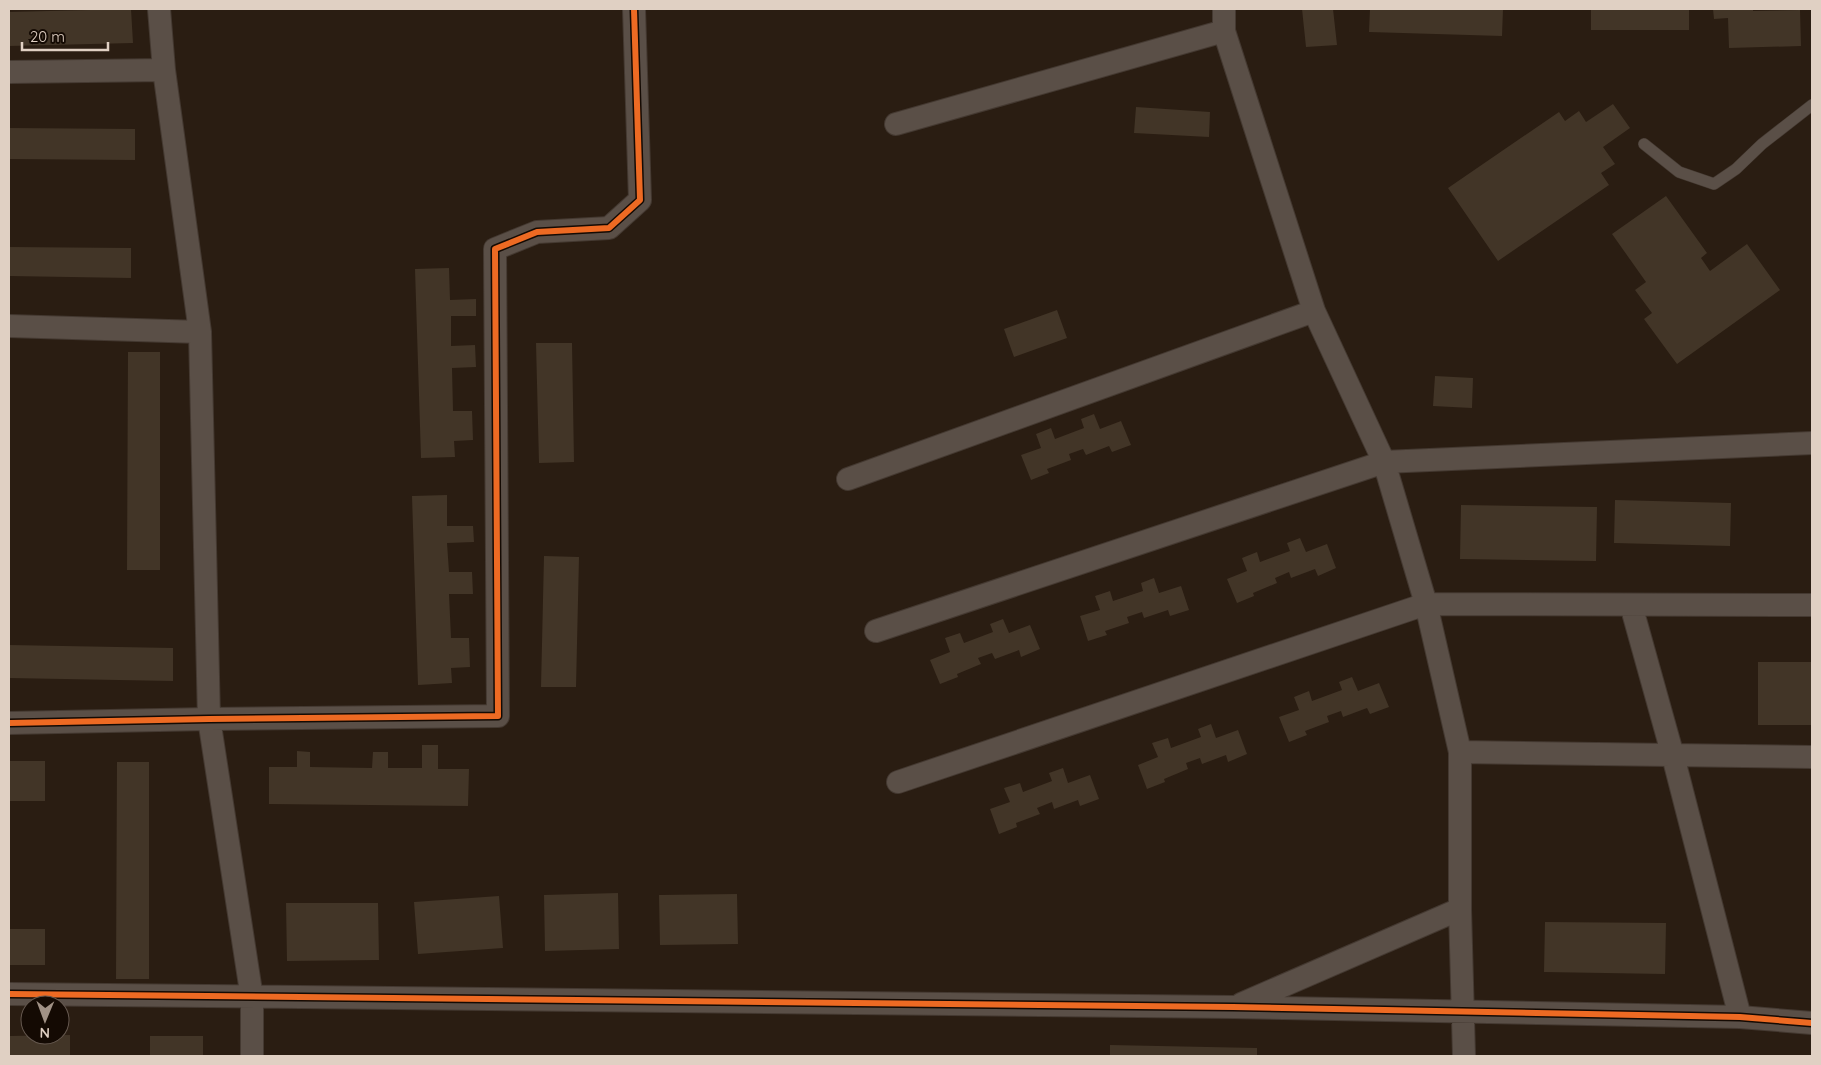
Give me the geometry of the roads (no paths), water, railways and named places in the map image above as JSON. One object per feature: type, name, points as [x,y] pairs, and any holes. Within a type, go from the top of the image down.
[{"type":"street","points":[[159,9],[164,70],[200,332],[209,719],[252,998],[252,1056]]},
{"type":"street","points":[[9,723],[498,716],[496,249],[537,232],[609,228],[640,200],[634,9]]},
{"type":"street","points":[[1224,9],[1224,31],[1314,311],[1384,462],[1426,604],[1460,752],[1460,909],[1464,1056]]},
{"type":"street","points":[[896,124],[1224,31]]},
{"type":"street","points":[[9,72],[164,70]]},
{"type":"street","points":[[848,479],[1314,311]]},
{"type":"street","points":[[9,326],[200,332]]},
{"type":"street","points":[[876,630],[1384,462],[1812,443]]},
{"type":"street","points":[[898,782],[1426,604],[1812,605]]},
{"type":"street","points":[[1631,605],[1673,756],[1740,1017]]},
{"type":"street","points":[[1460,752],[1812,757]]},
{"type":"street","points":[[1233,1008],[1460,909]]},
{"type":"street","points":[[9,994],[1233,1008],[1740,1017],[1812,1024]]},
{"type":"lane","points":[[1644,144],[1679,172],[1714,184],[1736,169],[1762,144],[1812,105]]}]
